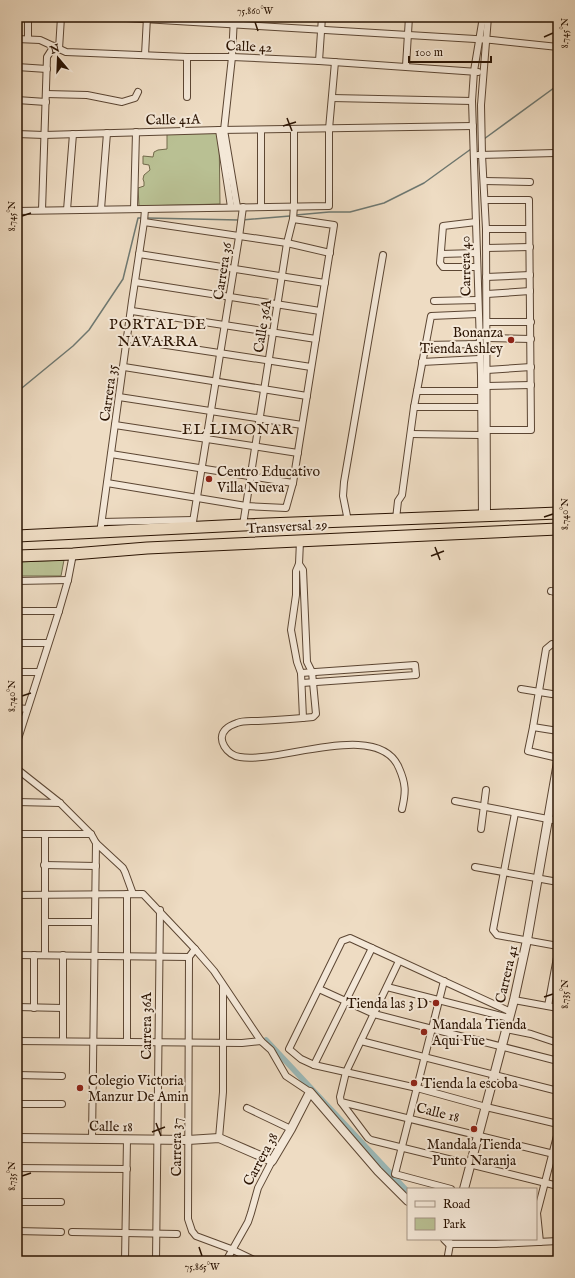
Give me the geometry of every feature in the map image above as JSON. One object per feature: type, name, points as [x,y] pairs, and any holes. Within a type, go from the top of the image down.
[{"type":"highway","name":"Transversal 29","points":[[17,536],[100,533],[192,524],[243,525],[558,513]]},
{"type":"highway","name":"Transversal 29","points":[[17,556],[73,554],[147,548],[558,529]]},
{"type":"street","points":[[28,17],[28,39]]},
{"type":"street","points":[[42,210],[47,57],[56,48],[61,17]]},
{"type":"street","points":[[110,17],[483,39],[558,47]]},
{"type":"street","points":[[221,130],[232,57],[234,17]]},
{"type":"street","points":[[319,61],[322,17]]},
{"type":"street","points":[[406,66],[409,17]]},
{"type":"street","name":"Carrera 40","points":[[483,17],[483,72],[481,105],[486,229],[487,370],[481,407],[480,435],[484,516]]},
{"type":"street","name":"Carrera 40","points":[[484,516],[487,430],[485,389],[479,359],[472,101],[474,71],[488,17]]},
{"type":"street","points":[[145,55],[147,18]]},
{"type":"street","name":"Calle 42","points":[[17,39],[40,40],[66,52],[187,58],[232,57],[319,61],[483,72]]},
{"type":"street","points":[[187,58],[187,97]]},
{"type":"street","points":[[17,211],[237,207],[294,208],[329,206],[329,129],[335,62]]},
{"type":"street","points":[[17,67],[47,69]]},
{"type":"street","points":[[46,94],[87,95],[122,102],[135,98],[138,92]]},
{"type":"street","points":[[332,98],[472,101]]},
{"type":"street","points":[[17,100],[46,102]]},
{"type":"street","name":"Calle 41A","points":[[17,134],[44,135],[221,130],[473,126]]},
{"type":"street","name":"Calle 36A","points":[[243,525],[277,304],[293,218],[294,129]]},
{"type":"street","name":"Carrera 36","points":[[192,524],[239,237],[237,207],[221,130]]},
{"type":"street","points":[[261,130],[261,207]]},
{"type":"street","points":[[134,209],[136,132]]},
{"type":"street","points":[[100,209],[107,133]]},
{"type":"street","points":[[67,210],[74,134]]},
{"type":"street","points":[[474,155],[555,152]]},
{"type":"street","points":[[484,181],[530,182]]},
{"type":"street","points":[[485,200],[529,200],[531,339],[531,430],[487,430]]},
{"type":"street","name":"Carrera 35","points":[[100,533],[145,209]]},
{"type":"street","points":[[107,483],[246,506],[286,508],[293,483],[334,225],[293,218]]},
{"type":"street","points":[[144,222],[287,244],[330,254]]},
{"type":"street","points":[[476,222],[443,226],[440,263],[443,267],[477,267]]},
{"type":"street","points":[[486,229],[529,229]]},
{"type":"street","points":[[486,248],[530,247]]},
{"type":"street","points":[[441,254],[476,253]]},
{"type":"street","points":[[139,254],[325,283]]},
{"type":"street","points":[[348,521],[344,496],[344,482],[383,255]]},
{"type":"street","points":[[486,276],[530,275]]},
{"type":"street","points":[[135,282],[320,311]]},
{"type":"street","points":[[487,294],[530,291]]},
{"type":"street","points":[[434,301],[478,300]]},
{"type":"street","points":[[132,311],[316,338]]},
{"type":"street","points":[[396,519],[398,501],[402,495],[414,407],[431,316],[478,314]]},
{"type":"street","points":[[487,322],[530,322]]},
{"type":"street","points":[[487,338],[531,339]]},
{"type":"street","points":[[127,340],[311,367]]},
{"type":"street","points":[[425,345],[479,344]]},
{"type":"street","points":[[422,362],[479,359]]},
{"type":"street","points":[[124,367],[307,396]]},
{"type":"street","points":[[487,370],[531,367]]},
{"type":"street","points":[[417,391],[485,389],[530,385]]},
{"type":"street","points":[[119,397],[302,425]]},
{"type":"street","points":[[414,407],[481,407]]},
{"type":"street","points":[[115,425],[298,453]]},
{"type":"street","points":[[411,434],[480,435]]},
{"type":"street","points":[[111,454],[293,483]]},
{"type":"street","points":[[102,522],[192,524]]},
{"type":"street","points":[[300,541],[299,564],[296,571],[296,595],[291,630],[297,662],[301,673],[303,718]]},
{"type":"street","points":[[17,740],[59,611],[68,580],[73,554]]},
{"type":"street","points":[[299,564],[304,570],[307,662],[312,672],[314,682],[316,714],[313,717],[239,722],[226,729],[222,737],[223,744],[230,754],[249,759],[319,748],[364,744],[380,748],[396,760],[401,772],[405,784],[405,795],[402,809]]},
{"type":"street","points":[[17,581],[68,580]]},
{"type":"street","points":[[551,591],[558,593]]},
{"type":"street","points":[[17,611],[59,611]]},
{"type":"street","points":[[17,643],[48,643]]},
{"type":"street","points":[[558,646],[552,644],[546,649],[528,751],[558,758]]},
{"type":"street","points":[[301,673],[415,665],[416,675],[302,683]]},
{"type":"street","points":[[362,668],[364,678]]},
{"type":"street","points":[[17,672],[38,672]]},
{"type":"street","points":[[521,689],[558,695]]},
{"type":"street","points":[[17,708],[27,709]]},
{"type":"street","points":[[533,727],[558,731]]},
{"type":"street","name":"Carrera 41","points":[[464,1188],[514,1000],[528,940],[558,762]]},
{"type":"street","points":[[17,769],[60,803],[91,834],[96,843],[123,868],[125,872],[130,894],[126,956],[126,1042]]},
{"type":"street","points":[[481,829],[486,790]]},
{"type":"street","points":[[455,801],[558,821]]},
{"type":"street","points":[[17,802],[60,803]]},
{"type":"street","points":[[516,812],[493,930],[497,935],[558,946]]},
{"type":"street","points":[[17,834],[91,834]]},
{"type":"street","points":[[45,834],[45,955]]},
{"type":"street","points":[[92,1139],[96,843]]},
{"type":"street","points":[[44,865],[96,866]]},
{"type":"street","points":[[475,867],[558,882]]},
{"type":"street","points":[[17,895],[143,894],[160,910],[214,971],[261,1041],[271,1050],[286,1076],[310,1092],[378,1171],[407,1200]]},
{"type":"street","name":"Carrera 36A","points":[[156,1261],[158,956],[160,910]]},
{"type":"street","points":[[45,922],[95,922]]},
{"type":"street","points":[[510,1015],[444,981],[352,938],[346,938],[342,941],[289,1049],[301,1059],[314,1064],[558,1124]]},
{"type":"street","points":[[314,1064],[372,948]]},
{"type":"street","points":[[17,954],[189,957],[195,949]]},
{"type":"street","points":[[548,1006],[558,952]]},
{"type":"street","points":[[34,955],[34,1008]]},
{"type":"street","points":[[63,955],[63,1041]]},
{"type":"street","name":"Carrera 37","points":[[189,957],[188,1219],[196,1236],[231,1249],[256,1261]]},
{"type":"street","points":[[399,960],[346,1072],[340,1097],[341,1102],[368,1138],[402,1148],[558,1186]]},
{"type":"street","points":[[444,981],[395,1174],[447,1188]]},
{"type":"street","points":[[219,1138],[223,1092],[223,986]]},
{"type":"street","points":[[387,987],[438,1000],[510,1015]]},
{"type":"street","points":[[319,989],[374,1014],[558,1061]]},
{"type":"street","points":[[514,1000],[558,1008]]},
{"type":"street","points":[[17,1008],[63,1008]]},
{"type":"street","points":[[506,1029],[530,1034],[558,1043]]},
{"type":"street","points":[[17,1041],[242,1043],[261,1041]]},
{"type":"street","points":[[360,1041],[558,1090]]},
{"type":"street","points":[[17,1075],[62,1076]]},
{"type":"street","name":"Carrera 38","points":[[226,1261],[231,1249],[252,1213],[258,1188],[310,1092]]},
{"type":"street","name":"Calle 18","points":[[341,1102],[555,1154]]},
{"type":"street","points":[[17,1104],[62,1104]]},
{"type":"street","points":[[247,1108],[291,1129]]},
{"type":"street","points":[[540,1242],[537,1212],[545,1182],[555,1154],[558,1132]]},
{"type":"street","name":"Calle 18","points":[[17,1138],[157,1140],[219,1138],[272,1161]]},
{"type":"street","points":[[125,1261],[127,1139]]},
{"type":"street","points":[[17,1168],[127,1168]]},
{"type":"street","points":[[17,1202],[61,1202]]},
{"type":"street","points":[[17,1231],[61,1232]]},
{"type":"street","points":[[72,1232],[177,1234]]},
{"type":"street","points":[[447,1261],[449,1240],[496,1244],[558,1241]]},
{"type":"street","points":[[531,1261],[558,1260]]},
{"type":"green space","points":[[219,131],[220,204],[139,206],[138,188],[144,186],[144,175],[150,170],[149,165],[143,164],[143,156],[153,157],[154,152],[167,149],[167,132]]},
{"type":"green space","points":[[64,560],[61,576],[17,576],[17,562]]},
{"type":"waterway","points":[[484,139],[558,85]]},
{"type":"waterway","points":[[296,215],[350,212],[384,203],[424,183],[471,149]]},
{"type":"waterway","points":[[242,220],[290,216]]},
{"type":"waterway","points":[[17,392],[73,346],[89,330],[123,279],[138,218],[143,218]]},
{"type":"waterway","points":[[147,218],[239,220]]},
{"type":"waterway","points":[[266,1040],[407,1191]]},
{"type":"place","name":"Bonanza Tienda Ashley","points":[[511,340]]},
{"type":"place","name":"Centro Educativo Villa Nueva","points":[[209,479]]},
{"type":"place","name":"Tienda las 3 D","points":[[436,1003]]},
{"type":"place","name":"Mandala Tienda Aqui Fue","points":[[424,1032]]},
{"type":"place","name":"Tienda la escoba","points":[[414,1083]]},
{"type":"place","name":"Colegio Victoria Manzur De Amin","points":[[80,1088]]},
{"type":"place","name":"Mandala Tienda Punto Naranja","points":[[474,1129]]},
{"type":"district","name":"PORTAL DE NAVARRA","points":[[158,332]]},
{"type":"district","name":"EL LIMONAR","points":[[238,429]]}]
